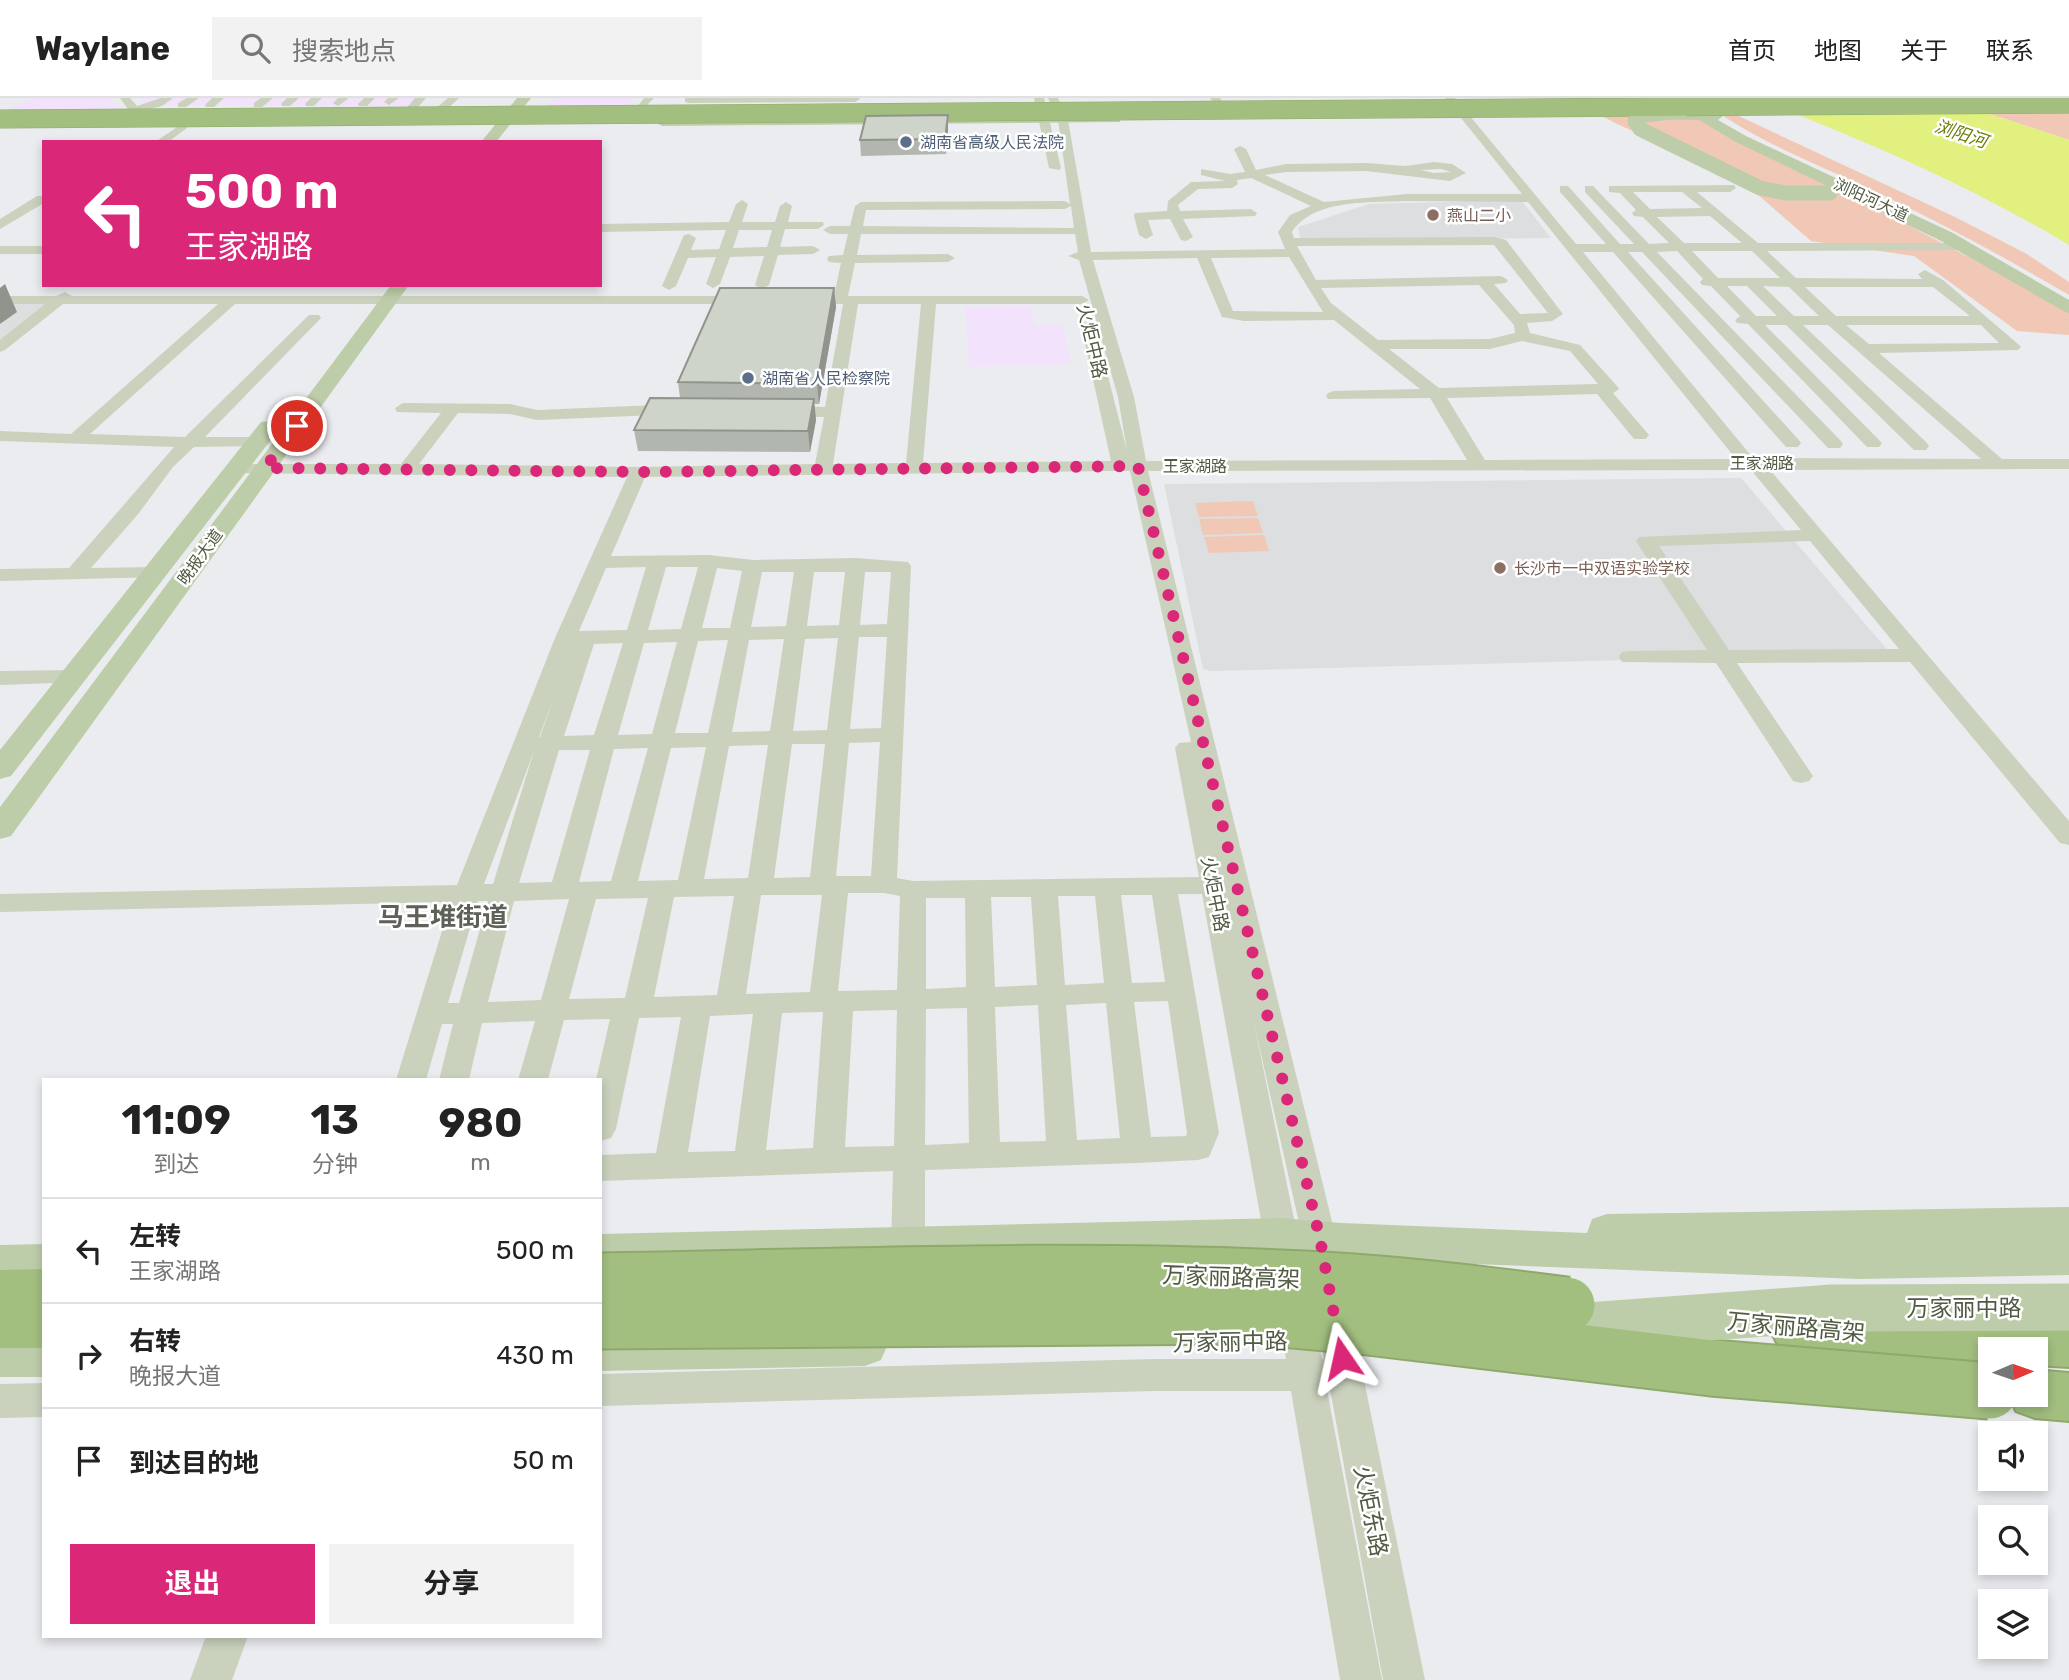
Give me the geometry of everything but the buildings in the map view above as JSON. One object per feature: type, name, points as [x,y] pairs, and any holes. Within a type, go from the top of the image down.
[{"type":"highway","points":[[0,121],[1676,103],[2069,106]]},
{"type":"highway","points":[[730,110],[1676,103],[2069,106]]},
{"type":"highway","points":[[0,121],[287,106],[362,105]]},
{"type":"highway","points":[[656,122],[1029,118],[1052,109]]},
{"type":"highway","points":[[0,121],[309,123]]},
{"type":"highway","name":"万家丽路高架","points":[[602,1281],[1036,1275],[1268,1277],[1391,1284],[1567,1305],[1892,1336],[2069,1344]]},
{"type":"highway","points":[[0,1292],[42,1291]]},
{"type":"highway","name":"万家丽路高架","points":[[602,1321],[1249,1316],[1357,1324],[1545,1349],[1800,1377],[1978,1390]]},
{"type":"highway","points":[[0,1326],[42,1326]]},
{"type":"highway","points":[[2048,1395],[2069,1397]]},
{"type":"main road","points":[[490,140],[540,98]]},
{"type":"main road","points":[[1593,98],[1676,103]]},
{"type":"main road","points":[[0,121],[362,105],[408,112],[519,113],[1676,103]]},
{"type":"main road","points":[[1676,103],[1635,121],[1640,129],[1749,184],[1786,193],[1860,191]]},
{"type":"main road","name":"浏阳河大道","points":[[1676,103],[1710,116],[1741,139],[1957,236],[2069,300]]},
{"type":"main road","points":[[1457,106],[1710,116]]},
{"type":"main road","points":[[0,121],[183,125],[309,123],[519,113],[656,122],[1052,109]]},
{"type":"main road","points":[[508,140],[519,113]]},
{"type":"main road","name":"浏阳河大道","points":[[1860,191],[1965,246],[2069,308]]},
{"type":"main road","name":"晚报大道","points":[[0,770],[236,468],[383,292]]},
{"type":"main road","name":"晚报大道","points":[[0,829],[265,468],[383,292]]},
{"type":"main road","points":[[602,1252],[1656,1229],[2069,1224]]},
{"type":"main road","points":[[1314,1238],[1859,1261],[2069,1258]]},
{"type":"main road","points":[[0,1263],[42,1262]]},
{"type":"main road","name":"万家丽中路","points":[[602,1351],[1332,1355],[1832,1308],[2069,1307]]},
{"type":"main road","points":[[1332,1355],[1978,1371]]},
{"type":"main road","points":[[0,1357],[42,1357]]},
{"type":"main road","points":[[2048,1375],[2069,1376]]},
{"type":"street","points":[[125,98],[134,110],[158,104],[168,98]]},
{"type":"street","points":[[182,105],[194,98]]},
{"type":"street","points":[[408,112],[421,98]]},
{"type":"street","points":[[438,113],[454,98]]},
{"type":"street","points":[[691,98],[690,100],[855,99]]},
{"type":"street","points":[[1457,106],[1541,191],[1573,248],[1665,361],[1816,535],[2069,837]]},
{"type":"street","points":[[602,1390],[1153,1375],[1332,1355],[1314,1238],[1130,466],[1126,397],[1080,256],[1052,109]]},
{"type":"street","name":"火炬中路","points":[[1052,109],[1065,205],[1080,256],[1082,300],[1130,466],[1213,885],[1314,1238],[1332,1355]]},
{"type":"street","points":[[163,140],[183,125]]},
{"type":"street","points":[[1240,149],[1252,174],[1322,206]]},
{"type":"street","points":[[1283,163],[1331,188]]},
{"type":"street","points":[[1186,237],[1172,204],[1195,185],[1237,188],[1252,174],[1283,163],[1374,178],[1541,191],[1730,188]]},
{"type":"street","points":[[1195,185],[1191,174],[1203,167],[1237,188],[1255,204],[1251,213],[1241,221],[1244,228]]},
{"type":"street","points":[[1405,170],[1374,178],[1360,200],[1322,206],[1295,217],[1285,232],[1291,248],[1325,306],[1436,394],[1479,465]]},
{"type":"street","points":[[1685,188],[1794,281],[1833,320],[1996,463]]},
{"type":"street","points":[[1590,189],[1834,444]]},
{"type":"street","points":[[1623,189],[1684,247],[1789,360],[1873,443]]},
{"type":"street","points":[[1650,189],[1715,247]]},
{"type":"street","points":[[1541,191],[1586,213],[1792,443]]},
{"type":"street","points":[[20,199],[42,199]]},
{"type":"street","points":[[0,225],[42,199]]},
{"type":"street","points":[[713,284],[742,204]]},
{"type":"street","points":[[876,265],[887,205]]},
{"type":"street","points":[[911,265],[917,205]]},
{"type":"street","points":[[828,259],[848,259],[876,265],[947,265],[951,205]]},
{"type":"street","points":[[1038,205],[1040,230]]},
{"type":"street","points":[[824,466],[833,412],[848,259],[861,206],[1065,205]]},
{"type":"street","points":[[762,285],[786,206]]},
{"type":"street","points":[[1563,214],[1713,212]]},
{"type":"street","points":[[1146,235],[1140,216],[1251,213]]},
{"type":"street","points":[[602,228],[640,222],[780,225],[854,230],[1071,231]]},
{"type":"street","points":[[669,286],[693,223]]},
{"type":"street","points":[[1080,256],[1202,254],[1495,241],[1501,243],[1556,313],[1552,317],[1516,319]]},
{"type":"street","points":[[1573,248],[1965,246]]},
{"type":"street","points":[[1790,247],[1910,349]]},
{"type":"street","points":[[1821,247],[1945,349]]},
{"type":"street","points":[[1850,247],[1981,349]]},
{"type":"street","points":[[1665,361],[1828,360],[1910,349],[2013,347],[1938,283],[1888,247]]},
{"type":"street","points":[[0,250],[42,250]]},
{"type":"street","points":[[682,254],[814,250]]},
{"type":"street","points":[[1202,254],[1227,314],[1244,317],[1335,316]]},
{"type":"street","points":[[1311,284],[1443,276],[1483,281],[1531,280]]},
{"type":"street","points":[[1483,281],[1524,330],[1522,336]]},
{"type":"street","points":[[1749,281],[1920,446]]},
{"type":"street","points":[[1628,282],[1938,283]]},
{"type":"street","points":[[790,300],[946,285],[937,300],[914,470]]},
{"type":"street","points":[[0,347],[76,287]]},
{"type":"street","points":[[0,300],[231,300],[383,292],[764,300]]},
{"type":"street","points":[[845,295],[937,300],[1082,300]]},
{"type":"street","points":[[74,440],[231,300]]},
{"type":"street","points":[[75,574],[132,509],[167,463],[314,318]]},
{"type":"street","points":[[1656,321],[1985,321]]},
{"type":"street","points":[[1334,396],[1602,390],[1611,387],[1575,348],[1522,336],[1490,344],[1373,345]]},
{"type":"street","points":[[1602,390],[1640,435]]},
{"type":"street","points":[[402,408],[510,409],[537,415],[670,404],[698,409]]},
{"type":"street","points":[[406,470],[453,409]]},
{"type":"street","points":[[766,411],[833,412]]},
{"type":"street","points":[[1747,415],[1940,414]]},
{"type":"street","points":[[0,436],[74,440],[258,442]]},
{"type":"street","name":"王家湖路","points":[[236,468],[638,472],[1130,466],[2069,464]]},
{"type":"street","points":[[454,1078],[470,1013],[599,562],[638,472]]},
{"type":"street","points":[[1801,776],[1646,541],[1816,535]]},
{"type":"street","points":[[599,562],[709,561],[753,566],[901,566],[884,884]]},
{"type":"street","points":[[622,890],[709,561]]},
{"type":"street","points":[[534,1078],[551,1010],[604,742],[658,562]]},
{"type":"street","points":[[730,1005],[754,887],[805,565]]},
{"type":"street","points":[[828,1160],[831,1001],[829,886],[838,736],[856,565]]},
{"type":"street","points":[[602,1121],[632,1008],[676,889],[718,739],[753,566]]},
{"type":"street","points":[[0,575],[154,573]]},
{"type":"street","points":[[576,638],[899,631]]},
{"type":"street","points":[[412,1078],[467,893],[523,744],[576,638]]},
{"type":"street","points":[[1630,657],[1916,655]]},
{"type":"street","points":[[0,678],[73,677]]},
{"type":"street","points":[[523,744],[892,735]]},
{"type":"street","points":[[0,903],[884,884],[913,890],[1213,885]]},
{"type":"street","points":[[602,1168],[1198,1148],[1202,1144],[1203,1133],[1164,886]]},
{"type":"street","points":[[1107,887],[1137,1152]]},
{"type":"street","points":[[1044,888],[1062,1153]]},
{"type":"street","points":[[978,889],[985,1155]]},
{"type":"street","points":[[908,1245],[913,890]]},
{"type":"street","points":[[430,1014],[1182,991]]},
{"type":"street","points":[[749,1163],[769,1004]]},
{"type":"street","points":[[670,1165],[697,1006]]},
{"type":"street","name":"火炬东路","points":[[1332,1355],[1361,1680]]},
{"type":"street","name":"火炬东路","points":[[1332,1355],[1404,1680]]},
{"type":"street","points":[[0,1401],[42,1400]]},
{"type":"street","points":[[211,1680],[226,1638]]},
{"type":"shaded area","points":[[31,98],[110,98],[121,110],[7,110]]},
{"type":"shaded area","points":[[140,98],[416,98],[407,106],[144,105]]},
{"type":"shaded area","points":[[555,98],[633,98],[628,106],[548,106]]},
{"type":"shaded area","points":[[1569,98],[1667,98],[1749,147],[1843,191],[2039,294],[2069,314],[2069,335],[2017,331],[1914,256],[1811,241],[1741,180],[1615,123]]},
{"type":"shaded area","points":[[1700,98],[1955,217],[2025,253],[2069,282],[2069,295],[1921,214],[1758,137]]},
{"type":"shaded area","points":[[1942,98],[2069,101],[2069,140]]},
{"type":"shaded area","name":"燕山二小","points":[[1521,200],[1551,238],[1301,241],[1298,227],[1369,204]]},
{"type":"shaded area","points":[[0,304],[48,304],[0,342]]},
{"type":"shaded area","points":[[1030,306],[1035,324],[1063,325],[1071,364],[969,367],[965,307]]},
{"type":"shaded area","name":"长沙市一中双语实验学校","points":[[1741,478],[1890,653],[1211,671],[1203,669],[1164,484]]},
{"type":"shaded area","points":[[1253,501],[1258,516],[1199,517],[1195,503]]},
{"type":"shaded area","points":[[1258,518],[1263,533],[1203,535],[1199,519]]},
{"type":"shaded area","points":[[1264,535],[1269,551],[1209,553],[1204,537]]},
{"type":"water","name":"浏阳河","points":[[1755,98],[1941,98],[2069,140],[2069,245],[1954,183],[1836,130]]},
{"type":"place","name":"湖南省高级人民法院","points":[[906,142]]},
{"type":"place","name":"燕山二小","points":[[1433,215]]},
{"type":"place","name":"湖南省人民检察院","points":[[748,378]]},
{"type":"place","name":"长沙市一中双语实验学校","points":[[1500,568]]},
{"type":"district","name":"马王堆街道","points":[[443,917]]},
{"type":"route","points":[[297,426],[265,468],[638,472],[1138,466],[1320,1239],[1342,1358]]}]
